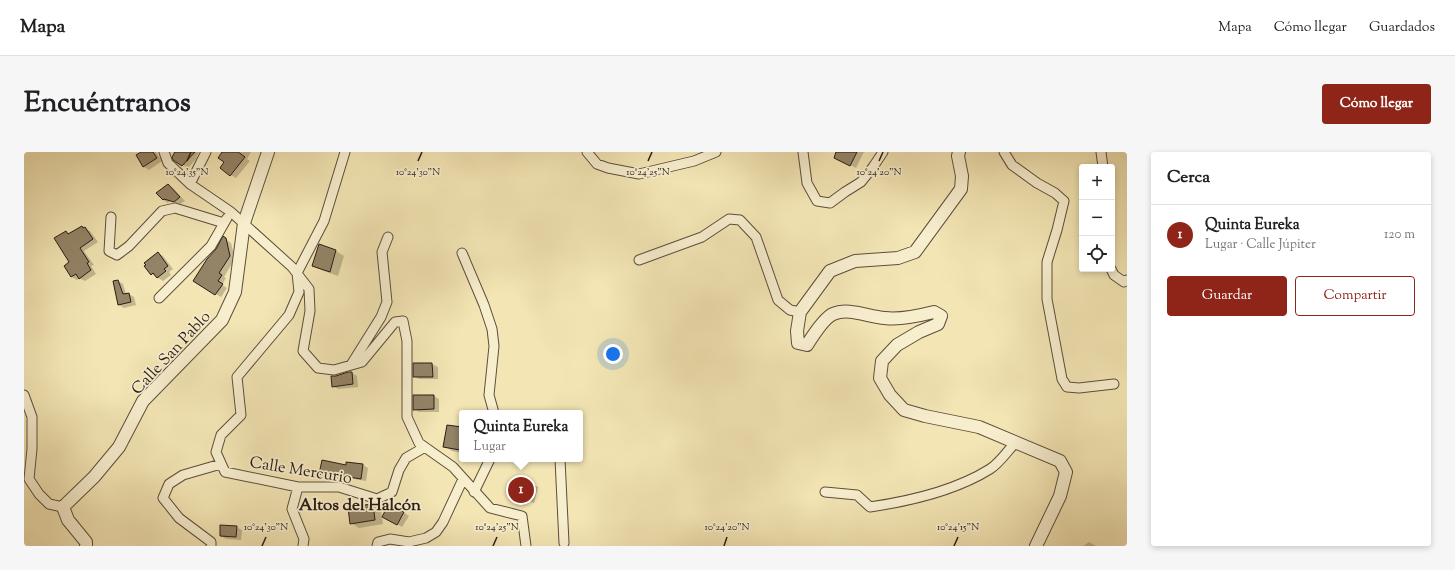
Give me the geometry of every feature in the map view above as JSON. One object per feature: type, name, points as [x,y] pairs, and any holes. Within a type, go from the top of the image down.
[{"type":"street","points":[[164,152],[168,163],[190,184],[231,212],[244,223],[297,273],[310,289],[310,311],[303,351],[318,368],[334,370],[362,362],[395,322],[402,321],[407,341],[407,417],[419,443],[453,467],[462,479],[490,508],[522,516],[526,546]]},
{"type":"street","points":[[190,184],[206,152]]},
{"type":"street","name":"Calle San Pablo","points":[[63,507],[94,477],[119,447],[143,401],[222,320],[235,292],[244,223],[268,152]]},
{"type":"street","points":[[211,546],[211,542],[179,518],[163,498],[170,484],[183,475],[222,464],[216,452],[221,435],[241,415],[237,378],[289,315],[299,292],[297,273],[324,221],[345,152]]},
{"type":"street","points":[[587,152],[597,164],[639,174],[694,161],[716,152]]},
{"type":"street","points":[[802,152],[807,183],[817,201],[830,203],[861,182],[883,152]]},
{"type":"street","points":[[959,152],[958,156],[962,176],[962,189],[915,252],[898,258],[855,261],[830,271],[800,312],[797,331],[798,343],[807,345],[818,329],[832,314],[848,312],[885,318],[919,316],[934,312],[941,316],[938,324],[919,332],[897,345],[882,361],[880,378],[890,395],[904,410],[926,416],[979,426],[1060,461],[1066,472],[1060,496],[1036,546]]},
{"type":"street","points":[[1004,152],[1012,165],[1037,183],[1055,193],[1064,202],[1048,262],[1047,299],[1062,379],[1067,387],[1079,388],[1114,384]]},
{"type":"street","points":[[1101,152],[1103,164]]},
{"type":"street","points":[[111,217],[109,251],[117,255],[129,246],[162,211],[175,208],[224,222]]},
{"type":"street","points":[[159,298],[211,246],[231,212]]},
{"type":"street","points":[[638,260],[702,237],[729,219],[740,220],[756,237],[778,300],[790,310],[800,312]]},
{"type":"street","points":[[351,365],[381,317],[387,302],[382,252],[388,237]]},
{"type":"street","points":[[462,253],[484,305],[492,329],[494,346],[489,395],[493,410]]},
{"type":"street","points":[[1113,272],[1124,282],[1127,280]]},
{"type":"street","points":[[24,395],[32,417],[32,449],[29,479],[39,494],[49,504],[63,507],[68,520],[86,542],[86,546]]},
{"type":"street","points":[[825,492],[857,495],[870,507],[893,504],[950,489],[991,468],[1016,442]]},
{"type":"street","name":"Calle Mercurio","points":[[222,464],[225,472],[298,487],[339,487],[377,499],[392,492],[399,470],[406,458],[425,447]]},
{"type":"street","points":[[474,492],[489,462]]},
{"type":"street","points":[[560,462],[561,545]]},
{"type":"street","points":[[377,546],[378,542],[390,539],[409,542],[426,538],[436,532],[443,522],[462,479]]},
{"type":"street","points":[[298,487],[292,509],[304,539],[303,546]]},
{"type":"building","points":[[141,152],[153,152],[157,158],[143,167],[136,155]]},
{"type":"building","points":[[175,152],[195,152],[182,166],[173,160],[172,157]]},
{"type":"building","points":[[222,152],[238,152],[245,157],[230,176],[220,168],[224,162],[218,158]]},
{"type":"building","points":[[836,152],[857,152],[850,166],[834,158]]},
{"type":"building","points":[[168,184],[180,197],[174,202],[163,200],[156,193]]},
{"type":"building","points":[[82,226],[83,228],[85,227],[93,239],[80,248],[89,262],[87,263],[91,270],[79,279],[76,274],[71,277],[64,266],[69,262],[54,238],[66,231],[68,234]]},
{"type":"building","points":[[223,236],[226,238],[230,256],[219,273],[222,275],[218,281],[223,284],[215,295],[193,281],[207,259],[216,249]]},
{"type":"building","points":[[319,244],[336,250],[330,272],[312,266]]},
{"type":"building","points":[[158,252],[168,266],[164,269],[166,271],[157,278],[153,273],[151,275],[144,266],[146,265],[144,263]]},
{"type":"building","points":[[118,280],[123,294],[129,293],[131,302],[118,305],[113,281]]},
{"type":"building","points":[[413,363],[432,363],[433,377],[413,377]]},
{"type":"building","points":[[352,372],[353,384],[332,387],[331,376]]},
{"type":"building","points":[[413,395],[434,395],[434,409],[413,410]]},
{"type":"building","points":[[447,425],[459,427],[459,450],[443,447]]},
{"type":"building","points":[[322,460],[346,465],[346,462],[363,464],[361,479],[337,475],[336,478],[319,474]]},
{"type":"building","points":[[514,479],[533,483],[529,500],[524,499],[519,502],[517,498],[509,496]]},
{"type":"building","points":[[389,503],[404,512],[397,525],[382,517]]},
{"type":"building","points":[[373,504],[375,520],[350,524],[348,507]]},
{"type":"building","points":[[220,525],[237,526],[236,537],[220,536]]},
{"type":"place","name":"Quinta Eureka","points":[[521,490]]},
{"type":"district","name":"Altos del Halcón","points":[[360,504]]}]
